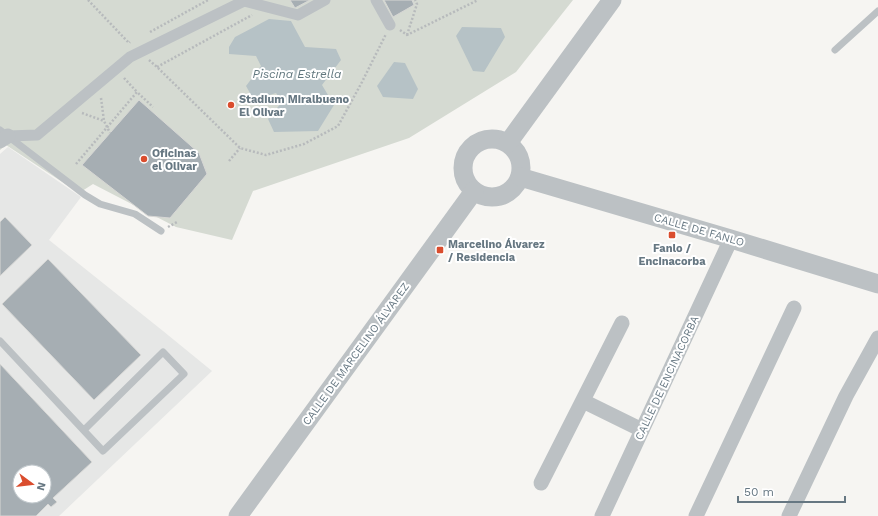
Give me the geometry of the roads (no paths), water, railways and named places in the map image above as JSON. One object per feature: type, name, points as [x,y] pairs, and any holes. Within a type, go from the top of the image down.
[{"type":"street","points":[[3,136],[37,136],[130,57],[245,1],[298,15],[326,0]]},
{"type":"street","points":[[376,0],[390,25]]},
{"type":"street","points":[[508,143],[612,0]]},
{"type":"street","points":[[482,140],[500,140],[508,143],[515,150],[519,158],[521,168],[520,177],[509,192],[502,196],[484,196],[474,192],[464,178],[464,160],[474,145],[482,140]]},
{"type":"street","name":"CALLE DE FANLO","points":[[520,177],[732,239],[878,284]]},
{"type":"street","name":"CALLE DE MARCELINO ÁLVAREZ","points":[[238,516],[474,192]]},
{"type":"street","name":"CALLE DE ENCINACORBA","points":[[602,516],[732,239]]},
{"type":"street","points":[[696,516],[794,308]]},
{"type":"street","points":[[541,483],[622,323]]},
{"type":"street","points":[[789,516],[846,396],[878,338]]},
{"type":"street","points":[[583,401],[642,430]]},
{"type":"lane","points":[[835,50],[878,11]]},
{"type":"lane","points":[[3,136],[85,195],[100,204],[134,214],[161,231]]},
{"type":"lane","points":[[0,341],[103,451],[184,374],[163,352],[84,430]]},
{"type":"water","name":"Piscina Estrella","points":[[269,19],[291,21],[305,47],[336,49],[341,60],[322,85],[334,105],[318,131],[274,132],[268,119],[282,102],[276,93],[254,100],[246,86],[261,66],[256,56],[229,54],[229,47],[235,37]]},
{"type":"water","points":[[462,27],[501,28],[505,37],[484,72],[473,71],[456,36]]},
{"type":"water","points":[[394,62],[405,63],[418,89],[413,99],[383,97],[377,86]]},
{"type":"place","name":"Stadium Miralbueno El Olivar","points":[[231,105]]},
{"type":"place","name":"Oficinas el Olivar","points":[[144,159]]},
{"type":"place","name":"Fanlo / Encinacorba","points":[[672,235]]},
{"type":"place","name":"Marcelino Álvarez / Residencia","points":[[440,250]]}]
